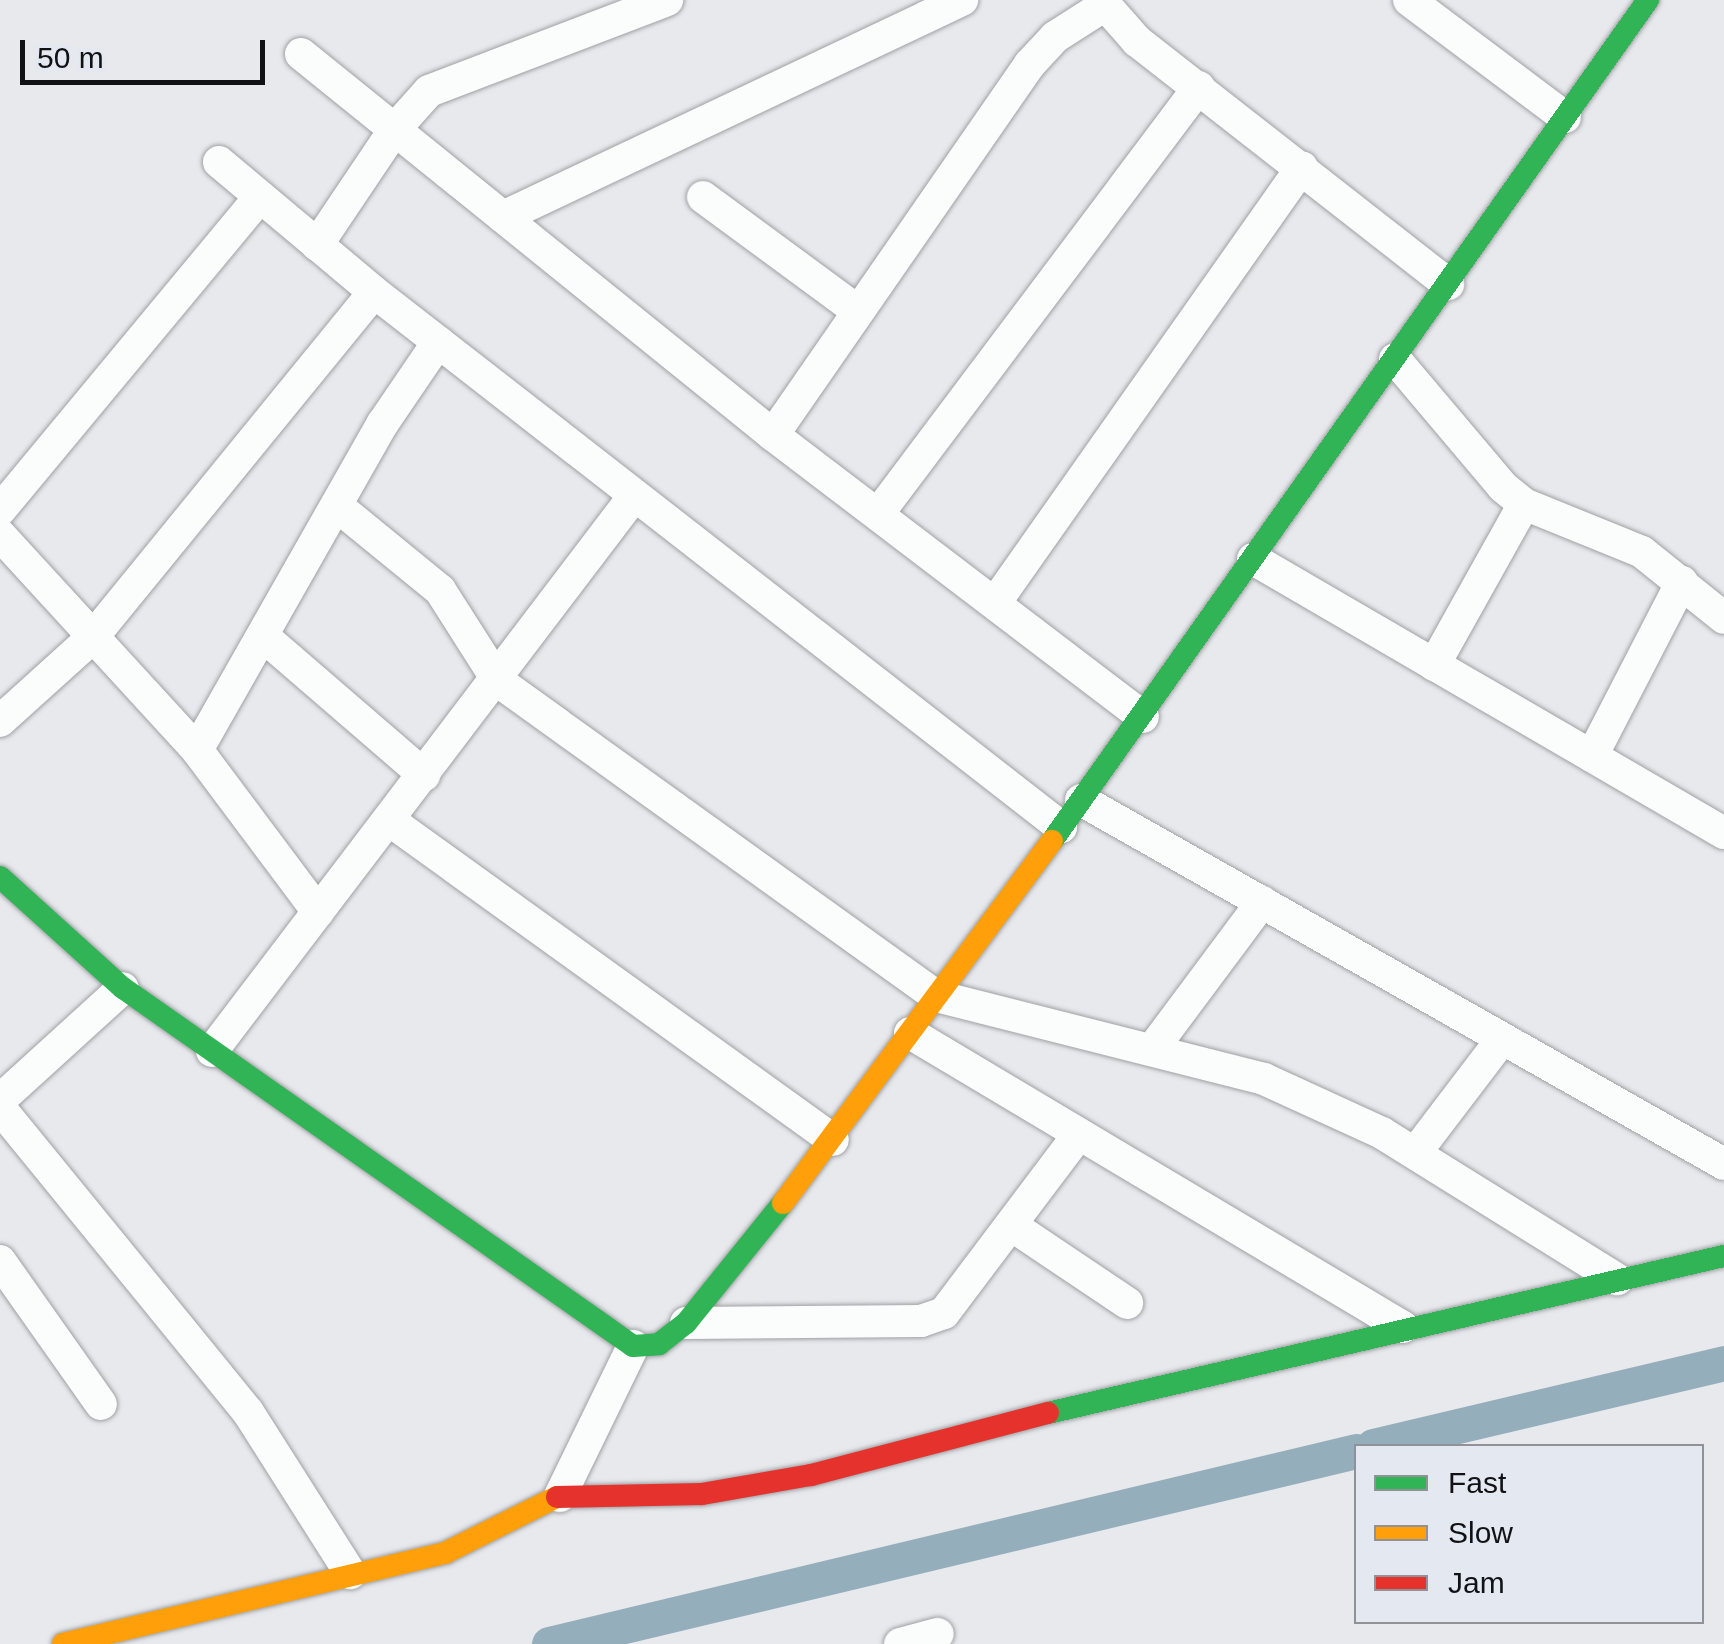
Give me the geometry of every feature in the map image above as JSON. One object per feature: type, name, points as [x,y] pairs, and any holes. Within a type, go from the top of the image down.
[{"type":"street","points":[[317,245],[395,129],[428,91],[668,0]]},
{"type":"street","points":[[503,217],[962,0]]},
{"type":"street","points":[[0,877],[123,988],[212,1051],[633,1346],[660,1344],[686,1323],[833,1140],[1143,717],[1648,0]]},
{"type":"street","points":[[773,434],[1030,64],[1055,37],[1103,2],[1137,42],[1199,86],[1448,284]]},
{"type":"street","points":[[1416,2],[1566,117]]},
{"type":"street","points":[[301,54],[773,434],[1143,717]]},
{"type":"street","points":[[878,514],[1199,86]]},
{"type":"street","points":[[219,162],[374,292],[1061,827]]},
{"type":"street","points":[[995,603],[1302,167]]},
{"type":"street","points":[[0,510],[260,196]]},
{"type":"street","points":[[704,197],[856,310]]},
{"type":"street","points":[[0,721],[92,638],[374,292]]},
{"type":"street","points":[[197,750],[337,506],[438,342]]},
{"type":"street","points":[[1395,358],[1477,460],[1524,504],[1642,552],[1724,618]]},
{"type":"street","points":[[212,1051],[498,682],[634,496]]},
{"type":"street","points":[[1434,665],[1524,504]]},
{"type":"street","points":[[337,506],[440,590],[498,682],[936,996],[1154,1047],[1264,1079],[1416,1152],[1617,1279]]},
{"type":"street","points":[[0,535],[197,750],[318,912]]},
{"type":"street","points":[[1253,559],[1724,831]]},
{"type":"street","points":[[1592,756],[1682,582]]},
{"type":"street","points":[[263,636],[424,776]]},
{"type":"street","points":[[1081,800],[1724,1164]]},
{"type":"street","points":[[389,820],[833,1140]]},
{"type":"street","points":[[1154,1047],[1262,902]]},
{"type":"street","points":[[123,988],[0,1104],[248,1412],[350,1574]]},
{"type":"street","points":[[910,1033],[1404,1326]]},
{"type":"street","points":[[1416,1152],[1502,1039]]},
{"type":"street","points":[[686,1323],[933,1318],[952,1306],[1079,1134]]},
{"type":"street","points":[[1011,1225],[1127,1303]]},
{"type":"street","points":[[63,1644],[458,1548],[560,1496],[702,1494],[773,1483],[1404,1326],[1724,1256]]},
{"type":"street","points":[[0,1262],[101,1404]]},
{"type":"street","points":[[560,1496],[633,1346]]},
{"type":"street","points":[[900,1644],[938,1634]]},
{"type":"waterway","points":[[1381,1444],[1724,1363]]},
{"type":"waterway","points":[[549,1644],[1354,1451]]},
{"type":"traffic: fast","points":[[1052,841],[1648,0]]},
{"type":"traffic: fast","points":[[0,877],[123,988],[633,1346],[659,1344],[686,1323],[783,1203]]},
{"type":"traffic: fast","points":[[1048,1413],[1724,1256]]},
{"type":"traffic: slow","points":[[783,1203],[1052,841]]},
{"type":"traffic: slow","points":[[63,1644],[445,1553],[557,1497]]},
{"type":"traffic: jam","points":[[557,1497],[702,1494],[811,1475],[1048,1413]]}]
